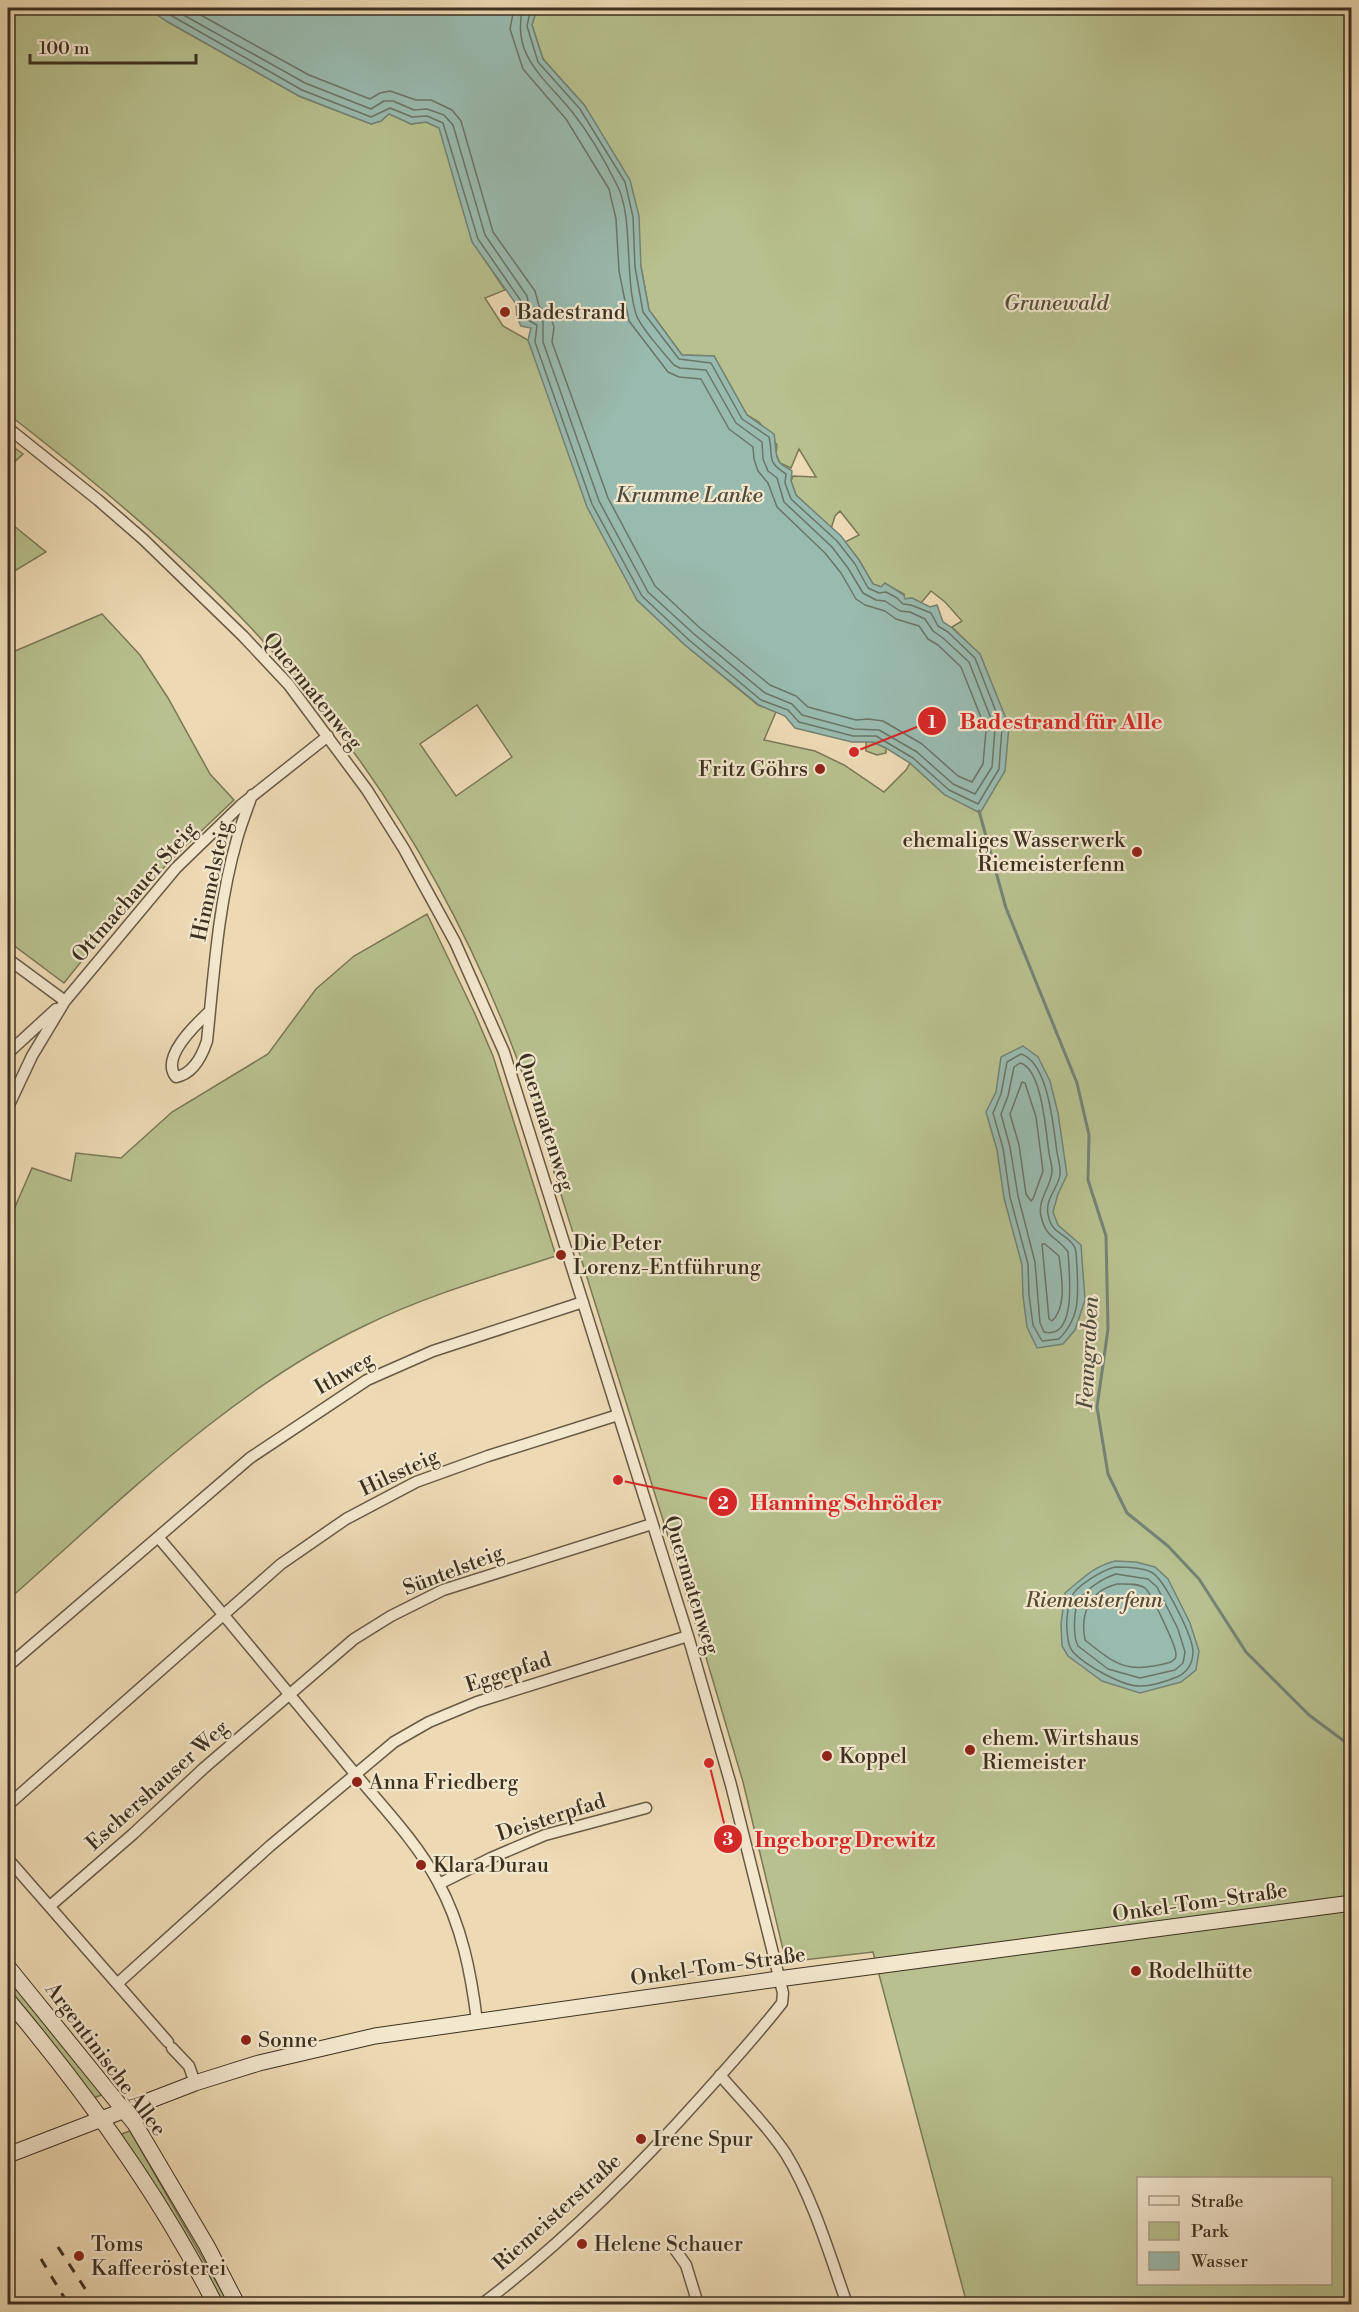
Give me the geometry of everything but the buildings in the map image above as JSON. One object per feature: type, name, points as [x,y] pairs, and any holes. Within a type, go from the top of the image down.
[{"type":"main road","name":"Onkel-Tom-Straße","points":[[13,2153],[195,2083],[259,2063],[332,2045],[417,2029],[1352,1903]]},
{"type":"main road","name":"Argentinische Allee","points":[[8,1967],[135,2124],[237,2304]]},
{"type":"main road","name":"Argentinische Allee","points":[[8,2000],[101,2118],[183,2245],[215,2304]]},
{"type":"street","name":"Quermatenweg","points":[[8,428],[143,539],[243,636],[289,686],[367,790],[437,907],[468,970],[506,1059],[688,1636],[731,1785],[778,1979]]},
{"type":"street","name":"Ottmachauer Steig","points":[[8,1107],[32,1056],[65,1001],[176,868],[253,795],[328,736]]},
{"type":"street","name":"Himmelsteig","points":[[209,1012],[187,1034],[178,1048],[171,1066],[176,1077],[183,1076],[190,1070],[204,1051],[207,1041],[217,938],[231,863],[237,838],[253,795]]},
{"type":"street","points":[[8,958],[65,1001],[8,1053]]},
{"type":"street","name":"Ithweg","points":[[158,1537],[250,1458],[367,1380],[433,1350],[583,1302]]},
{"type":"street","name":"Hilssteig","points":[[224,1615],[281,1564],[313,1541],[346,1519],[416,1482],[488,1456],[618,1415]]},
{"type":"street","name":"Süntelsteig","points":[[290,1695],[354,1639],[417,1602],[443,1590],[493,1573],[652,1524]]},
{"type":"street","points":[[8,1666],[158,1537],[417,1848],[439,1884],[465,1947],[477,2022]]},
{"type":"street","points":[[8,1805],[224,1615]]},
{"type":"street","name":"Eggepfad","points":[[356,1775],[394,1742],[411,1731],[477,1701],[688,1636]]},
{"type":"street","name":"Eschershauser Weg","points":[[50,1906],[204,1768],[290,1695]]},
{"type":"street","points":[[118,1983],[270,1846],[356,1775]]},
{"type":"street","name":"Deisterpfad","points":[[439,1884],[545,1835],[646,1808]]},
{"type":"street","points":[[8,1859],[189,2066],[195,2083]]},
{"type":"street","name":"Riemeisterstraße","points":[[482,2304],[560,2240],[617,2187],[666,2136],[782,2003],[783,1993],[778,1979]]},
{"type":"street","points":[[720,2075],[773,2137],[796,2171],[806,2192],[847,2304]]},
{"type":"street","points":[[674,2248],[686,2265],[699,2304]]},
{"type":"green space","name":"Grunewald","points":[[8,8],[147,8],[299,96],[371,124],[381,121],[389,113],[411,124],[426,122],[440,128],[472,241],[505,290],[485,298],[503,326],[528,340],[548,393],[637,600],[685,645],[758,705],[776,712],[764,740],[815,751],[844,765],[884,792],[910,763],[945,795],[1009,727],[980,655],[952,627],[962,621],[945,602],[931,591],[921,603],[912,598],[904,599],[904,594],[885,584],[881,587],[873,584],[845,542],[859,535],[840,511],[835,516],[831,529],[796,495],[791,481],[793,476],[816,477],[799,449],[791,468],[780,463],[776,454],[777,445],[759,422],[747,415],[714,356],[682,355],[649,310],[641,267],[585,106],[543,59],[532,25],[537,8],[1351,8],[1351,2304],[967,2304],[873,1952],[786,1962],[743,1782],[705,1654],[527,1086],[476,961],[414,843],[378,787],[298,680],[253,630],[195,572],[135,517],[8,414]],"holes":[[[477,705],[512,757],[456,796],[420,744]]]},
{"type":"green space","points":[[8,443],[23,454],[8,468]]},
{"type":"green space","points":[[8,521],[46,552],[8,575]]},
{"type":"green space","points":[[102,614],[140,655],[168,698],[210,774],[234,800],[125,907],[64,983],[8,941],[8,654]]},
{"type":"green space","points":[[866,741],[886,748],[886,753],[877,755],[866,751]]},
{"type":"green space","points":[[427,914],[493,1056],[556,1256],[458,1288],[387,1315],[315,1352],[267,1382],[177,1451],[8,1600],[8,1223],[32,1168],[71,1181],[76,1153],[121,1158],[172,1112],[268,1054],[316,989],[354,956]]},
{"type":"green space","points":[[8,1977],[104,2094],[94,2098],[8,1989]]},
{"type":"green space","points":[[130,2131],[229,2304],[222,2304],[119,2135]]},
{"type":"water","name":"Krumme Lanke","points":[[147,8],[537,8],[532,25],[543,59],[585,106],[630,180],[639,216],[641,267],[649,310],[682,355],[714,356],[747,415],[774,434],[778,460],[792,471],[791,481],[796,495],[841,536],[873,584],[881,587],[885,583],[904,595],[905,599],[912,598],[930,607],[937,605],[943,622],[980,654],[1009,726],[1005,771],[980,813],[945,795],[910,763],[873,742],[852,742],[795,728],[785,716],[759,705],[685,645],[637,600],[587,507],[528,340],[531,328],[521,326],[517,317],[516,304],[472,242],[439,128],[426,122],[411,124],[389,114],[381,121],[371,124],[299,96]]},
{"type":"water","points":[[1023,1046],[1038,1057],[1050,1081],[1058,1113],[1067,1175],[1053,1212],[1058,1225],[1081,1245],[1085,1300],[1075,1330],[1063,1344],[1037,1348],[1027,1327],[1022,1265],[1004,1198],[997,1150],[986,1112],[996,1092],[1001,1057]]},
{"type":"water","points":[[1115,1561],[1136,1562],[1155,1567],[1168,1579],[1190,1623],[1199,1651],[1196,1670],[1181,1682],[1140,1693],[1102,1681],[1068,1656],[1062,1646],[1061,1624],[1065,1593],[1094,1570]]},
{"type":"waterway","name":"Fenngraben","points":[[979,811],[1006,908],[1077,1083],[1089,1135],[1088,1180],[1106,1236],[1108,1329],[1097,1407],[1108,1474],[1127,1513],[1168,1546],[1199,1579],[1246,1652],[1309,1715],[1352,1747]]},
{"type":"railway","points":[[58,2247],[95,2304]]},
{"type":"railway","points":[[41,2259],[68,2304]]},
{"type":"place","name":"Badestrand","points":[[505,312]]},
{"type":"place","name":"Badestrand für Alle","points":[[854,752]]},
{"type":"place","name":"Fritz Göhrs","points":[[820,769]]},
{"type":"place","name":"ehemaliges Wasserwerk Riemeisterfenn","points":[[1137,852]]},
{"type":"place","name":"Die Peter Lorenz-Entführung","points":[[561,1255]]},
{"type":"place","name":"Hanning Schröder","points":[[618,1480]]},
{"type":"place","name":"ehem. Wirtshaus Riemeister","points":[[970,1750]]},
{"type":"place","name":"Koppel","points":[[827,1756]]},
{"type":"place","name":"Ingeborg Drewitz","points":[[709,1763]]},
{"type":"place","name":"Anna Friedberg","points":[[357,1782]]},
{"type":"place","name":"Klara Durau","points":[[421,1865]]},
{"type":"place","name":"Rodelhütte","points":[[1136,1971]]},
{"type":"place","name":"Sonne","points":[[246,2040]]},
{"type":"place","name":"Irene Spur","points":[[641,2139]]},
{"type":"place","name":"Helene Schauer","points":[[582,2244]]},
{"type":"place","name":"Toms Kaffeerösterei","points":[[79,2256]]},
{"type":"park label","name":"Riemeisterfenn","points":[[1094,1600]]}]
